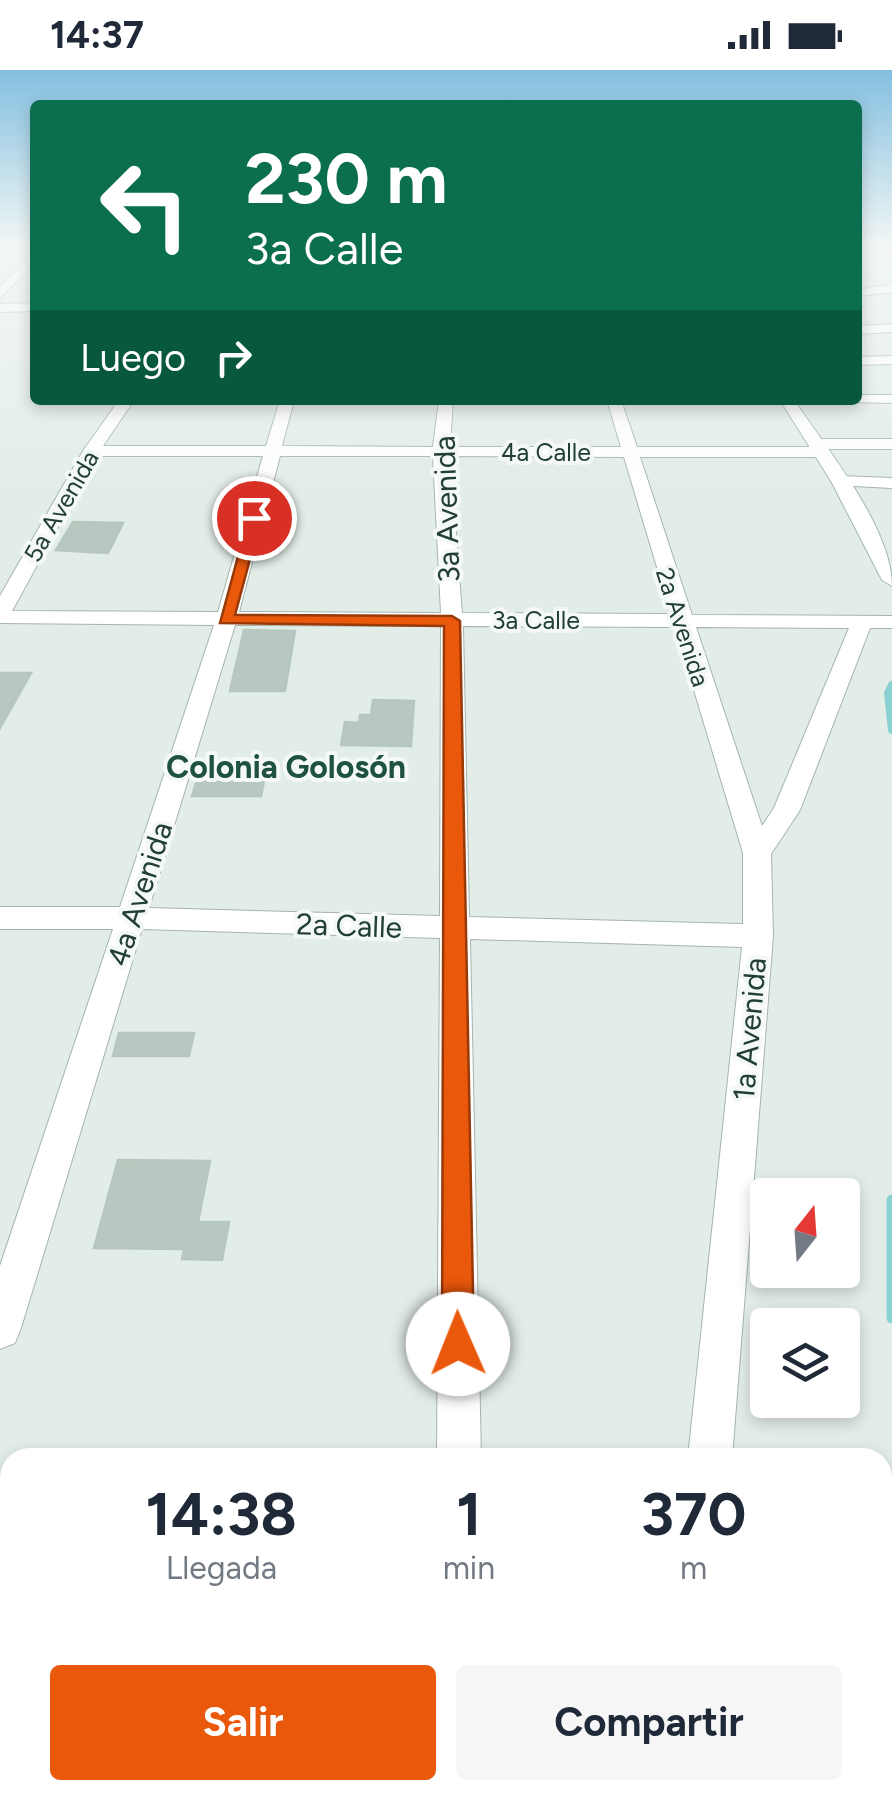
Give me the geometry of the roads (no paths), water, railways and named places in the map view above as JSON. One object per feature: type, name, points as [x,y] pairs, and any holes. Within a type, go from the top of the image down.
[{"type":"street","points":[[862,330],[892,328]]},
{"type":"street","points":[[862,361],[892,360]]},
{"type":"street","points":[[862,399],[892,399]]},
{"type":"street","name":"5a Avenida","points":[[0,616],[91,451],[123,405]]},
{"type":"street","name":"4a Avenida","points":[[0,1328],[226,620],[286,405]]},
{"type":"street","name":"3a Avenida","points":[[446,405],[441,452],[452,621],[459,1448]]},
{"type":"street","name":"2a Avenida","points":[[615,405],[680,619],[757,852]]},
{"type":"street","points":[[790,405],[840,481],[892,580]]},
{"type":"street","name":"4a Calle","points":[[91,451],[628,452],[892,444]]},
{"type":"street","points":[[840,481],[892,484]]},
{"type":"street","name":"3a Calle","points":[[0,616],[877,622]]},
{"type":"street","points":[[757,852],[786,810],[877,622]]},
{"type":"street","name":"1a Avenida","points":[[711,1448],[758,936],[757,852]]},
{"type":"street","name":"2a Calle","points":[[0,918],[133,918],[758,936]]},
{"type":"waterway","points":[[892,685],[888,693],[892,730]]},
{"type":"waterway","points":[[892,1200],[892,1318]]},
{"type":"district","name":"Colonia Golosón","points":[[286,767]]}]
